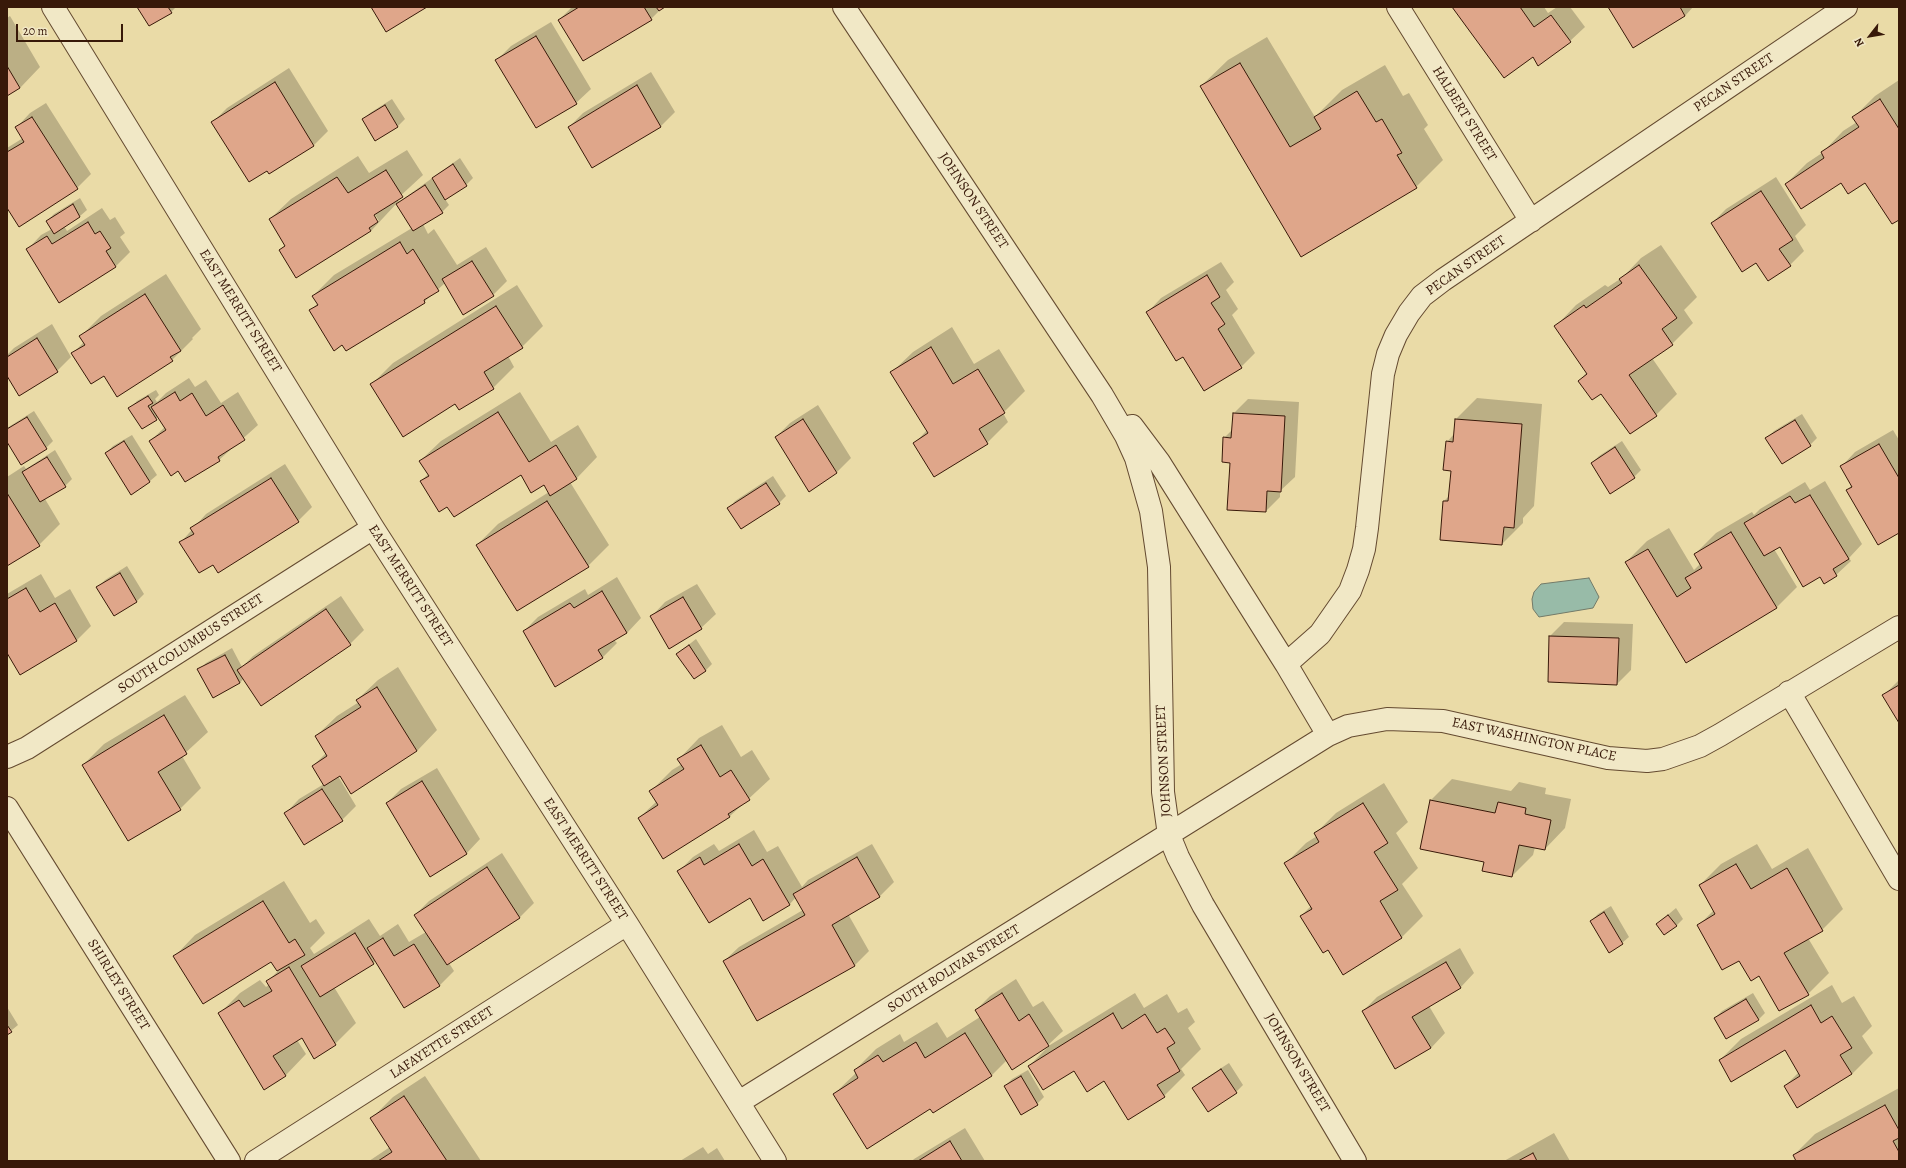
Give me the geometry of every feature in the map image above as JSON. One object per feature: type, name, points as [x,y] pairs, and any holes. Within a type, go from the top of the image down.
[{"type":"street","name":"EAST MERRITT STREET","points":[[53,7],[373,528],[627,924],[775,1161]]},
{"type":"street","name":"JOHNSON STREET","points":[[844,7],[1102,395],[1126,436],[1136,458],[1151,511],[1156,536],[1159,567],[1163,792],[1169,835],[1178,857],[1203,905],[1355,1161]]},
{"type":"street","name":"HALBERT STREET","points":[[1398,7],[1531,221]]},
{"type":"street","name":"PECAN STREET","points":[[1286,664],[1320,634],[1350,591],[1358,570],[1364,548],[1367,528],[1383,374],[1388,354],[1396,335],[1409,313],[1422,296],[1846,7]]},
{"type":"street","name":"JOHNSON STREET","points":[[1102,395],[1132,426],[1159,462],[1286,664],[1328,735]]},
{"type":"street","name":"SOUTH COLUMBUS STREET","points":[[7,756],[27,748],[373,528]]},
{"type":"street","name":"EAST WASHINGTON PLACE","points":[[1169,835],[1328,735],[1348,726],[1387,719],[1443,721],[1608,758],[1647,761],[1663,759],[1700,746],[1899,627]]},
{"type":"street","points":[[1789,692],[1899,879]]},
{"type":"street","name":"SHIRLEY STREET","points":[[7,808],[228,1161]]},
{"type":"street","name":"SOUTH BOLIVAR STREET","points":[[739,1102],[1169,835]]},
{"type":"street","name":"LAFAYETTE STREET","points":[[256,1161],[627,924]]},
{"type":"shaded area","points":[[1589,578],[1599,597],[1593,608],[1539,617],[1533,609],[1532,599],[1534,592],[1541,584]]},
{"type":"building","points":[[137,7],[168,7],[172,13],[149,26]]},
{"type":"building","points":[[371,7],[427,7],[386,32]]},
{"type":"building","points":[[579,7],[644,7],[652,20],[583,61],[558,20]]},
{"type":"building","points":[[656,7],[665,7],[659,11]]},
{"type":"building","points":[[1452,7],[1520,7],[1534,27],[1551,15],[1571,42],[1538,66],[1533,57],[1504,78]]},
{"type":"building","points":[[1608,7],[1680,7],[1685,16],[1633,48]]},
{"type":"building","points":[[536,36],[577,104],[536,128],[495,60]]},
{"type":"building","points":[[1240,63],[1290,147],[1321,129],[1314,117],[1357,91],[1376,122],[1382,119],[1402,153],[1397,155],[1417,188],[1301,257],[1200,86]]},
{"type":"building","points":[[7,66],[20,88],[7,96]]},
{"type":"building","points":[[275,82],[314,146],[269,174],[267,171],[249,182],[211,122]]},
{"type":"building","points":[[637,85],[661,127],[592,168],[568,127]]},
{"type":"building","points":[[1880,99],[1899,129],[1899,220],[1892,224],[1865,183],[1848,194],[1841,183],[1801,209],[1785,184],[1824,158],[1821,152],[1859,127],[1852,117]]},
{"type":"building","points":[[385,105],[398,127],[375,141],[362,119]]},
{"type":"building","points":[[32,117],[78,189],[19,227],[7,208],[7,152],[24,142],[15,127]]},
{"type":"building","points":[[453,164],[467,186],[445,200],[432,178]]},
{"type":"building","points":[[386,170],[403,197],[374,215],[378,222],[369,228],[371,231],[296,278],[279,250],[285,246],[269,219],[337,177],[348,193]]},
{"type":"building","points":[[425,185],[443,213],[413,231],[396,204]]},
{"type":"building","points":[[1761,191],[1793,240],[1779,249],[1791,266],[1768,281],[1756,263],[1742,272],[1711,223]]},
{"type":"building","points":[[73,204],[80,217],[54,234],[46,221]]},
{"type":"building","points":[[88,222],[95,234],[100,231],[111,248],[106,251],[116,267],[59,303],[26,249],[47,236],[52,244]]},
{"type":"building","points":[[400,242],[407,254],[413,249],[439,291],[424,300],[425,303],[346,351],[342,345],[334,351],[309,310],[318,305],[312,296]]},
{"type":"building","points":[[472,261],[494,296],[463,315],[442,279]]},
{"type":"building","points":[[1639,265],[1677,318],[1662,329],[1673,345],[1629,375],[1657,416],[1630,434],[1601,394],[1592,400],[1578,381],[1587,374],[1554,326],[1584,305],[1586,308],[1622,283],[1619,279]]},
{"type":"building","points":[[1207,275],[1220,297],[1211,303],[1225,324],[1218,329],[1242,368],[1204,391],[1183,357],[1176,361],[1146,312]]},
{"type":"building","points":[[145,294],[181,351],[170,357],[173,361],[117,397],[104,376],[91,384],[71,353],[85,345],[79,336]]},
{"type":"building","points":[[496,306],[523,348],[484,372],[494,389],[459,410],[455,404],[403,437],[370,384]]},
{"type":"building","points":[[37,338],[58,372],[19,396],[7,376],[7,357]]},
{"type":"building","points":[[931,347],[953,384],[978,369],[1005,413],[979,429],[988,444],[934,477],[913,443],[928,433],[890,372]]},
{"type":"building","points":[[175,392],[180,401],[192,393],[206,416],[223,405],[245,440],[218,457],[220,461],[185,482],[178,471],[171,476],[149,441],[166,430],[151,407]]},
{"type":"building","points":[[148,396],[153,403],[148,406],[157,420],[142,429],[128,408]]},
{"type":"building","points":[[498,412],[529,462],[556,445],[577,479],[550,496],[544,485],[531,493],[521,475],[454,517],[447,507],[439,512],[420,481],[429,476],[419,461]]},
{"type":"building","points":[[1233,413],[1285,416],[1281,492],[1267,491],[1266,512],[1227,510],[1230,463],[1222,462],[1223,437],[1231,438]]},
{"type":"building","points":[[27,417],[47,449],[21,465],[7,442],[7,429]]},
{"type":"building","points":[[803,419],[837,473],[809,492],[775,437]]},
{"type":"building","points":[[1455,419],[1522,424],[1514,528],[1504,527],[1502,545],[1440,540],[1443,501],[1448,501],[1451,471],[1443,470],[1446,441],[1453,442]]},
{"type":"building","points":[[1795,420],[1811,446],[1782,464],[1765,438]]},
{"type":"building","points":[[124,441],[150,482],[131,495],[105,453]]},
{"type":"building","points":[[1879,444],[1899,478],[1899,533],[1878,545],[1846,490],[1852,487],[1840,466]]},
{"type":"building","points":[[1615,447],[1635,478],[1610,494],[1591,463]]},
{"type":"building","points":[[47,457],[66,487],[40,502],[22,472]]},
{"type":"building","points":[[271,478],[299,522],[218,573],[213,565],[199,573],[179,542],[194,534],[190,528]]},
{"type":"building","points":[[766,483],[780,504],[741,529],[727,508]]},
{"type":"building","points":[[7,493],[40,546],[7,566]]},
{"type":"building","points":[[1810,495],[1849,559],[1833,569],[1837,576],[1824,584],[1820,577],[1803,587],[1780,547],[1764,556],[1744,523],[1790,496],[1795,503]]},
{"type":"building","points":[[547,501],[589,567],[517,611],[476,545]]},
{"type":"building","points":[[1731,532],[1777,608],[1686,663],[1625,562],[1648,549],[1677,597],[1691,588],[1685,578],[1702,568],[1694,554]]},
{"type":"building","points":[[120,573],[137,602],[114,616],[96,587]]},
{"type":"building","points":[[26,588],[40,612],[55,603],[77,641],[20,675],[7,653],[7,599]]},
{"type":"building","points":[[602,591],[627,633],[598,650],[603,658],[555,687],[523,631],[570,603],[574,608]]},
{"type":"building","points":[[683,597],[702,629],[669,649],[650,616]]},
{"type":"building","points":[[326,609],[351,645],[261,706],[237,670]]},
{"type":"building","points":[[1549,636],[1619,638],[1617,685],[1548,682]]},
{"type":"building","points":[[689,645],[706,671],[694,679],[676,654]]},
{"type":"building","points":[[225,655],[240,683],[213,698],[197,669]]},
{"type":"building","points":[[1899,685],[1899,723],[1882,695]]},
{"type":"building","points":[[377,687],[417,751],[351,794],[340,776],[324,786],[312,766],[327,756],[315,736],[361,707],[356,700]]},
{"type":"building","points":[[164,715],[187,754],[158,772],[181,810],[128,841],[82,765]]},
{"type":"building","points":[[701,745],[720,777],[731,770],[750,800],[728,814],[730,817],[663,859],[638,818],[658,805],[649,791],[684,769],[677,759]]},
{"type":"building","points":[[422,781],[467,854],[430,877],[386,803]]},
{"type":"building","points":[[322,789],[343,821],[304,845],[284,813]]},
{"type":"building","points":[[1430,800],[1495,813],[1498,802],[1526,808],[1525,814],[1551,820],[1545,850],[1519,845],[1512,877],[1482,871],[1484,862],[1420,849]]},
{"type":"building","points":[[1363,803],[1388,843],[1374,852],[1398,890],[1380,901],[1402,938],[1343,975],[1328,950],[1323,953],[1300,916],[1312,909],[1284,863],[1319,842],[1314,833]]},
{"type":"building","points":[[739,844],[752,866],[763,859],[790,905],[763,921],[750,898],[709,923],[677,871],[700,857],[704,865]]},
{"type":"building","points":[[857,857],[880,897],[832,925],[855,966],[757,1021],[723,961],[805,915],[793,894]]},
{"type":"building","points":[[1736,864],[1751,889],[1787,868],[1823,931],[1784,953],[1809,995],[1779,1011],[1759,976],[1751,981],[1739,961],[1722,970],[1697,925],[1715,914],[1699,885]]},
{"type":"building","points":[[487,867],[520,918],[447,965],[414,915]]},
{"type":"building","points":[[263,901],[289,943],[295,939],[305,955],[277,971],[271,962],[203,1004],[173,956]]},
{"type":"building","points":[[1604,912],[1623,944],[1609,953],[1590,921]]},
{"type":"building","points":[[1668,915],[1677,926],[1664,935],[1656,924]]},
{"type":"building","points":[[355,933],[374,964],[320,997],[301,966]]},
{"type":"building","points":[[383,938],[394,956],[414,944],[440,986],[404,1008],[367,948]]},
{"type":"building","points":[[1446,962],[1461,988],[1412,1017],[1431,1048],[1395,1069],[1362,1011]]},
{"type":"building","points":[[289,967],[336,1045],[314,1059],[302,1038],[273,1056],[286,1076],[264,1090],[218,1013],[239,1000],[244,1007],[272,991],[266,981]]},
{"type":"building","points":[[1002,993],[1019,1021],[1029,1014],[1049,1046],[1012,1070],[975,1010]]},
{"type":"building","points":[[1746,999],[1759,1020],[1726,1039],[1714,1018]]},
{"type":"building","points":[[1811,1005],[1821,1023],[1832,1016],[1852,1048],[1840,1055],[1852,1074],[1797,1108],[1784,1086],[1800,1076],[1785,1050],[1731,1082],[1719,1060]]},
{"type":"building","points":[[1113,1013],[1122,1029],[1145,1014],[1157,1033],[1165,1028],[1175,1043],[1167,1048],[1180,1071],[1157,1085],[1165,1097],[1128,1120],[1104,1081],[1087,1092],[1074,1071],[1043,1090],[1028,1066]]},
{"type":"building","points":[[7,1025],[12,1032],[7,1035]]},
{"type":"building","points":[[965,1033],[992,1076],[933,1113],[930,1109],[867,1149],[833,1094],[858,1078],[854,1070],[878,1055],[883,1062],[916,1042],[925,1058]]},
{"type":"building","points":[[1221,1069],[1237,1093],[1208,1112],[1192,1088]]},
{"type":"building","points":[[1021,1076],[1038,1105],[1021,1115],[1004,1086]]},
{"type":"building","points":[[404,1096],[447,1161],[378,1161],[392,1152],[370,1118]]},
{"type":"building","points":[[1885,1105],[1899,1130],[1899,1138],[1893,1141],[1899,1152],[1899,1161],[1796,1161],[1793,1155]]},
{"type":"building","points":[[950,1141],[962,1161],[918,1161]]},
{"type":"building","points":[[1533,1153],[1537,1161],[1518,1161]]}]
